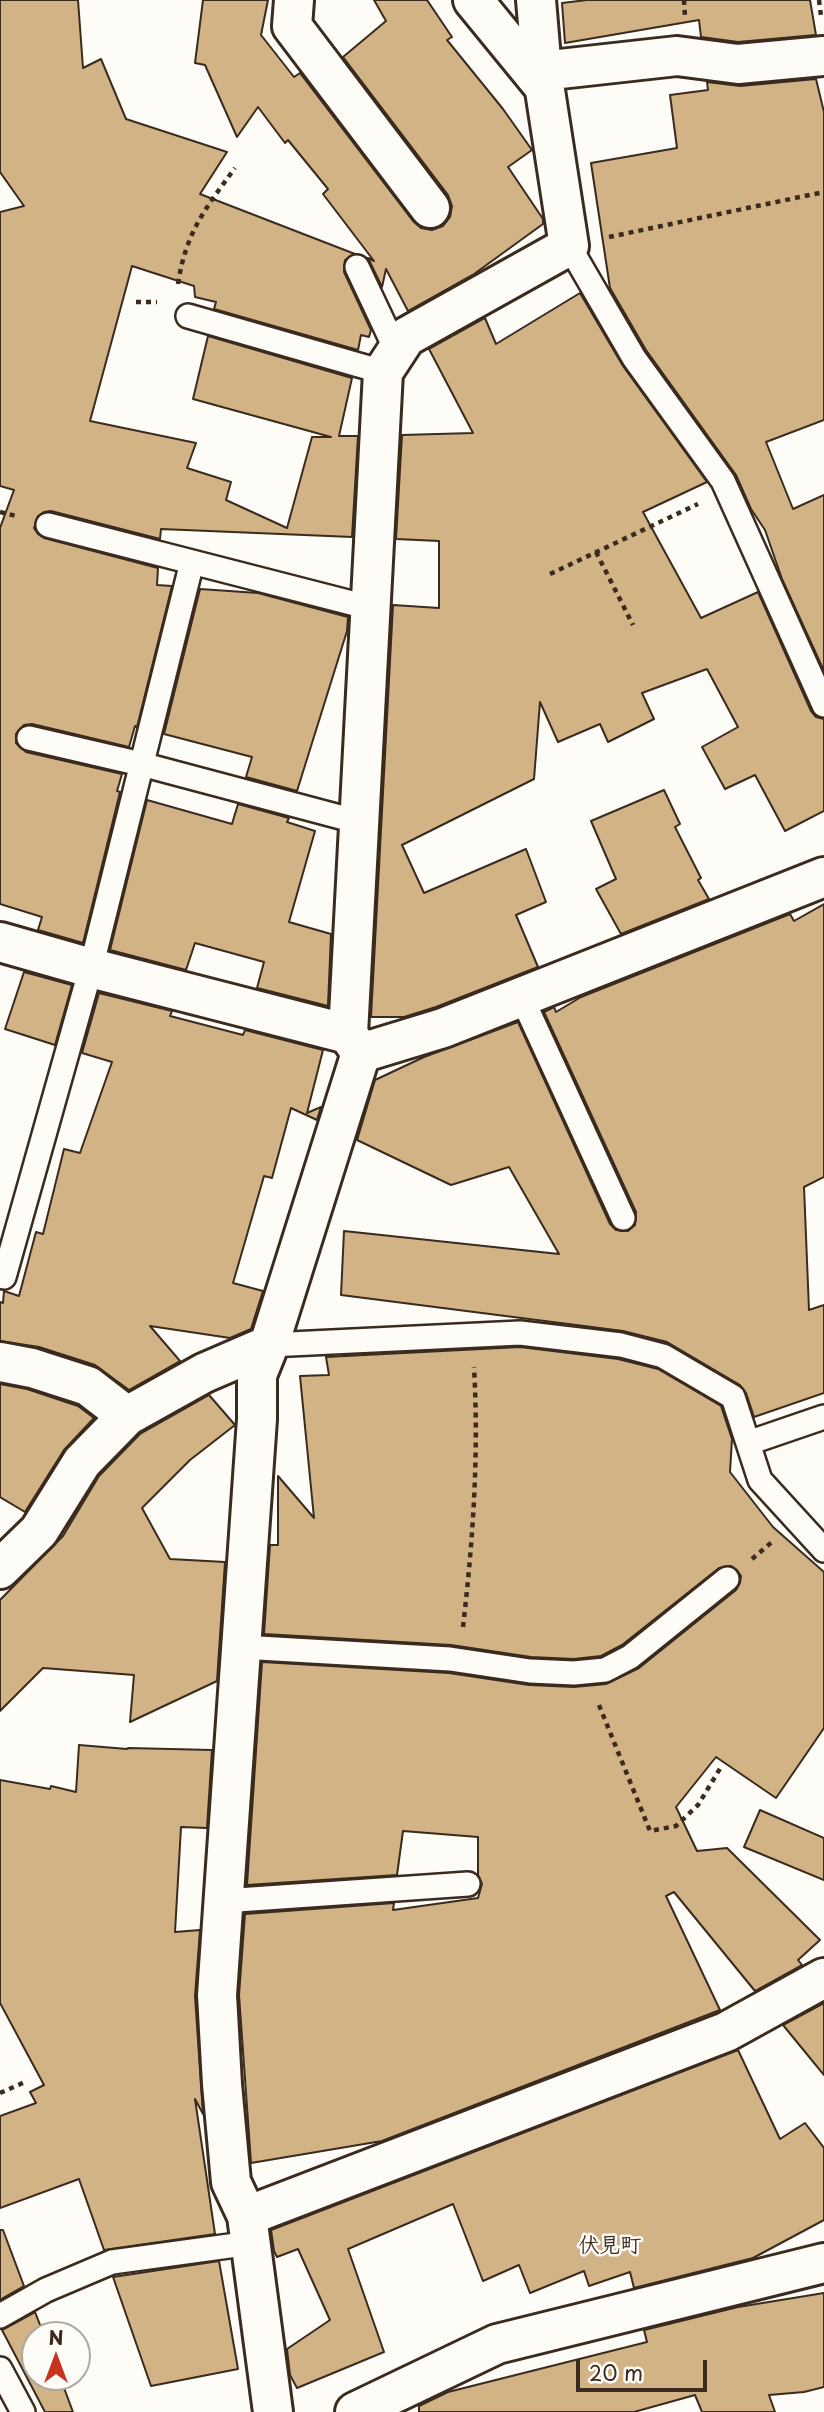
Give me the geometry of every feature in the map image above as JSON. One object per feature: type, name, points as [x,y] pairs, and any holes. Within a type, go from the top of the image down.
[{"type":"street","points":[[294,0],[292,26],[430,208]]},
{"type":"street","points":[[473,0],[544,80]]},
{"type":"street","points":[[273,2412],[249,2229],[231,2182],[217,1995],[257,1419],[257,1375],[269,1345],[354,1044],[359,822],[371,608],[390,362],[406,337],[569,246],[544,80],[536,0]]},
{"type":"street","points":[[544,80],[677,56],[738,64],[824,57]]},
{"type":"street","points":[[0,942],[354,1044],[443,1028],[824,877]]},
{"type":"street","points":[[0,1569],[39,1531],[82,1462],[128,1416],[204,1373],[269,1345]]},
{"type":"street","points":[[0,1362],[32,1368],[88,1386],[128,1416]]},
{"type":"street","points":[[249,2229],[726,2032],[824,1979]]},
{"type":"street","points":[[355,2412],[498,2344],[824,2263]]},
{"type":"lane","points":[[569,246],[634,358],[723,481],[824,705]]},
{"type":"lane","points":[[358,267],[390,362]]},
{"type":"lane","points":[[188,316],[390,362]]},
{"type":"lane","points":[[48,525],[371,608]]},
{"type":"lane","points":[[4,1277],[90,968],[192,562]]},
{"type":"lane","points":[[29,738],[141,764],[359,822]]},
{"type":"lane","points":[[522,998],[623,1218]]},
{"type":"lane","points":[[269,1345],[520,1333],[621,1345],[663,1356],[733,1397],[760,1480],[824,1550]]},
{"type":"lane","points":[[748,1443],[824,1417]]},
{"type":"lane","points":[[241,1647],[460,1660],[530,1671],[605,1671],[630,1657],[727,1580]]},
{"type":"lane","points":[[223,1901],[468,1884]]},
{"type":"lane","points":[[0,2316],[46,2290],[112,2262],[249,2229]]},
{"type":"lane","points":[[0,2369],[23,2412]]},
{"type":"path","points":[[188,316],[180,302],[178,284],[185,252],[200,215],[235,168]]},
{"type":"path","points":[[569,246],[824,192]]},
{"type":"path","points":[[550,574],[727,489]]},
{"type":"path","points":[[596,552],[633,625]]},
{"type":"path","points":[[460,1660],[475,1497],[477,1422],[472,1335]]},
{"type":"path","points":[[727,1580],[779,1536]]},
{"type":"path","points":[[585,1672],[650,1831],[676,1826],[698,1805],[722,1767]]},
{"type":"path","points":[[0,2092],[25,2082]]},
{"type":"building","points":[[0,0],[78,0],[83,68],[101,59],[126,119],[227,152],[200,194],[355,254],[345,260],[344,272],[371,330],[369,337],[361,335],[358,350],[214,309],[216,302],[195,297],[194,286],[132,266],[90,421],[196,443],[187,468],[231,482],[226,500],[287,528],[312,437],[331,437],[193,399],[208,336],[352,378],[339,436],[358,436],[352,537],[161,529],[160,539],[51,511],[38,516],[34,528],[44,538],[158,568],[157,585],[172,586],[137,727],[135,726],[129,747],[32,724],[24,725],[16,734],[16,743],[26,752],[122,774],[83,943],[38,930],[42,917],[0,904],[0,528],[14,490],[0,486],[0,212],[24,206],[0,172]]},
{"type":"building","points":[[203,0],[268,0],[261,35],[294,77],[300,73],[413,221],[421,228],[432,230],[443,226],[450,217],[452,206],[448,195],[343,57],[386,21],[374,0],[427,0],[452,37],[447,40],[503,109],[532,150],[508,167],[543,219],[543,224],[474,274],[408,311],[386,269],[382,287],[368,258],[374,261],[323,194],[328,189],[288,140],[285,143],[258,107],[237,137],[205,65],[195,63]]},
{"type":"building","points":[[587,0],[810,0],[816,35],[738,42],[701,37],[699,20],[565,43],[562,3]]},
{"type":"building","points":[[816,79],[824,112],[824,420],[766,442],[793,509],[824,495],[824,671],[782,579],[765,530],[751,509],[736,475],[646,350],[610,288],[591,163],[677,148],[670,95],[708,90],[707,82],[740,86]]},
{"type":"building","points":[[580,293],[623,366],[707,482],[643,512],[701,618],[758,592],[811,711],[816,717],[824,719],[824,811],[785,831],[755,775],[725,789],[702,747],[738,727],[707,669],[642,693],[654,719],[608,742],[600,724],[558,742],[540,702],[534,779],[402,845],[424,893],[526,849],[546,902],[516,915],[538,967],[404,1017],[371,1017],[393,605],[439,608],[439,541],[396,539],[402,435],[473,433],[429,349],[485,318],[496,344]]},
{"type":"building","points":[[200,589],[258,593],[348,617],[347,631],[297,791],[246,777],[252,757],[164,734]]},
{"type":"building","points":[[664,790],[680,824],[675,827],[709,899],[621,934],[596,889],[616,879],[591,821]]},
{"type":"building","points":[[147,800],[232,824],[238,804],[289,818],[287,822],[315,831],[289,922],[331,934],[328,1006],[257,988],[264,962],[195,943],[186,970],[110,950]]},
{"type":"building","points":[[824,904],[824,1177],[804,1187],[809,1310],[824,1305],[824,1393],[754,1417],[746,1393],[740,1385],[667,1342],[623,1331],[341,1295],[344,1231],[559,1254],[509,1167],[451,1185],[357,1140],[375,1080],[424,1057],[518,1022],[610,1224],[616,1230],[628,1231],[635,1225],[636,1212],[544,1012],[554,1007],[556,1012],[581,997],[790,914],[794,921]]},
{"type":"building","points":[[24,972],[72,985],[55,1045],[5,1029]]},
{"type":"building","points":[[99,993],[172,1011],[170,1016],[243,1035],[245,1030],[323,1050],[307,1113],[321,1107],[317,1120],[291,1108],[272,1178],[264,1176],[233,1283],[263,1291],[251,1329],[230,1338],[150,1326],[180,1361],[129,1390],[95,1365],[39,1347],[0,1341],[0,1302],[3,1303],[4,1291],[19,1296],[36,1232],[43,1234],[64,1149],[80,1153],[112,1062],[82,1053]]},
{"type":"building","points":[[520,1347],[618,1359],[658,1369],[721,1406],[732,1439],[730,1472],[773,1527],[824,1572],[824,1728],[776,1798],[716,1757],[676,1807],[697,1851],[727,1848],[820,1940],[798,1960],[802,1965],[755,1991],[674,1892],[666,1896],[720,2010],[382,2141],[251,2163],[239,1995],[245,1914],[394,1903],[393,1910],[478,1898],[482,1884],[478,1875],[478,1837],[403,1831],[397,1875],[247,1885],[262,1662],[449,1673],[529,1685],[574,1687],[606,1684],[639,1668],[736,1590],[740,1583],[741,1576],[737,1570],[731,1566],[719,1568],[622,1645],[601,1656],[574,1659],[531,1657],[451,1645],[264,1634],[270,1545],[278,1545],[278,1476],[314,1518],[300,1376],[329,1375],[326,1357]]},
{"type":"building","points":[[0,1384],[27,1389],[78,1406],[94,1418],[64,1450],[25,1512],[0,1497]]},
{"type":"building","points":[[209,1395],[235,1425],[190,1460],[142,1508],[170,1559],[225,1562],[217,1681],[130,1722],[134,1675],[43,1668],[0,1711],[0,1600],[63,1536],[99,1476],[140,1434]]},
{"type":"building","points":[[79,1745],[127,1749],[212,1750],[207,1828],[181,1827],[175,1932],[200,1930],[195,1996],[203,2114],[195,2099],[215,2234],[104,2250],[79,2179],[0,2208],[0,2116],[36,2103],[30,2092],[44,2085],[0,2003],[0,1780],[76,1792]]},
{"type":"building","points":[[760,1810],[824,1838],[824,1880],[744,1847]]},
{"type":"building","points":[[824,2003],[824,2075],[783,2025]]},
{"type":"building","points":[[738,2050],[780,2139],[805,2123],[824,2148],[824,2220],[753,2258],[634,2288],[630,2272],[589,2286],[584,2271],[530,2293],[519,2265],[483,2281],[453,2204],[348,2249],[384,2352],[297,2388],[290,2375],[287,2349],[330,2320],[298,2249],[277,2257],[271,2230]]},
{"type":"building","points":[[0,2230],[3,2230],[24,2286],[0,2300]]},
{"type":"building","points":[[219,2261],[238,2369],[151,2386],[113,2277]]},
{"type":"building","points":[[824,2293],[824,2387],[769,2395],[775,2412],[702,2412],[695,2395],[634,2412],[419,2412],[419,2406],[448,2392],[647,2342],[644,2330],[738,2307]]},
{"type":"building","points":[[35,2312],[39,2321],[21,2321],[21,2366],[2,2330]]},
{"type":"building","points":[[34,2391],[65,2391],[73,2412],[45,2412]]},
{"type":"district","name":"伏見町","points":[[610,2246]]}]
